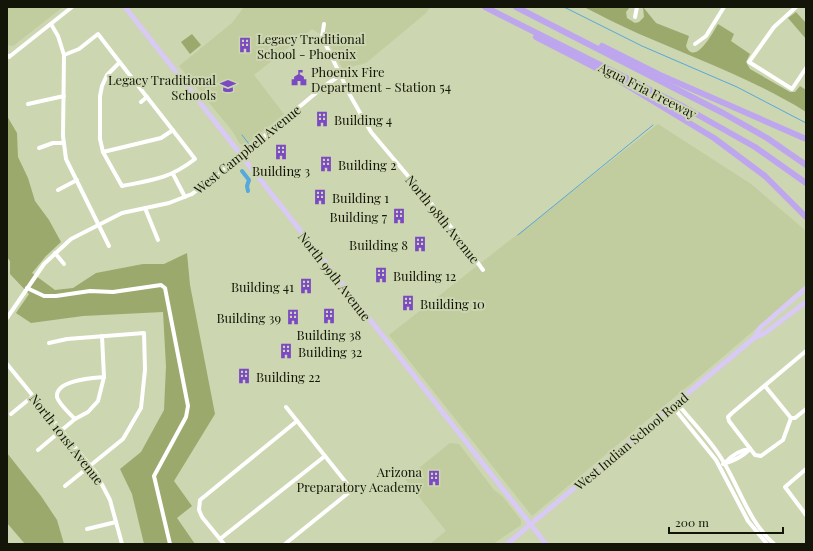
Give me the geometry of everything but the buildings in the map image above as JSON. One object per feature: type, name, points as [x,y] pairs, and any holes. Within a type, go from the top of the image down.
[{"type":"highway","name":"Agua Fria Freeway","points":[[485,7],[653,91],[729,132],[761,151],[806,183]]},
{"type":"highway","name":"Agua Fria Freeway","points":[[516,7],[723,113],[767,138],[806,165]]},
{"type":"highway","points":[[532,15],[556,23],[660,75],[806,139]]},
{"type":"highway","points":[[523,27],[544,42],[610,75],[714,138],[765,176],[806,217]]},
{"type":"main road","name":"North 99th Avenue","points":[[125,7],[546,544]]},
{"type":"main road","name":"West Indian School Road","points":[[754,338],[760,328],[806,288]]},
{"type":"main road","name":"West Indian School Road","points":[[507,544],[754,338],[766,333],[806,302]]},
{"type":"street","points":[[8,56],[72,7]]},
{"type":"street","points":[[635,17],[637,7]]},
{"type":"street","points":[[695,44],[706,36],[724,7]]},
{"type":"street","points":[[796,7],[774,27],[749,62],[792,89],[806,68]]},
{"type":"street","points":[[51,24],[58,36],[64,55],[63,143],[66,159],[109,246]]},
{"type":"street","name":"North 98th Avenue","points":[[324,24],[322,37],[351,97],[372,132],[456,233],[483,270]]},
{"type":"street","points":[[64,55],[79,49],[98,34],[120,62],[147,97],[195,158],[173,174],[159,179],[122,186],[103,152],[100,139],[101,92],[107,75],[120,62]]},
{"type":"street","name":"West Campbell Avenue","points":[[7,318],[55,253],[77,235],[127,212],[169,203],[185,197],[242,156],[323,87],[340,76],[356,70]]},
{"type":"street","points":[[28,104],[64,96]]},
{"type":"street","points":[[141,102],[147,97]]},
{"type":"street","points":[[103,152],[161,138],[173,130]]},
{"type":"street","points":[[39,148],[53,143],[63,143]]},
{"type":"street","points":[[173,174],[185,197]]},
{"type":"street","points":[[58,190],[77,180]]},
{"type":"street","points":[[145,208],[158,240]]},
{"type":"street","points":[[55,253],[64,264]]},
{"type":"street","points":[[28,288],[44,296],[90,291],[113,292],[161,285],[165,288],[188,406],[186,417],[154,476],[170,544]]},
{"type":"street","points":[[49,343],[67,338],[144,333],[146,370],[141,408],[123,439],[89,465],[65,486]]},
{"type":"street","points":[[38,450],[75,420],[88,412],[98,401],[104,377],[102,336]]},
{"type":"street","points":[[791,418],[783,440],[761,456],[755,455],[729,421],[728,417],[806,351]]},
{"type":"street","name":"North 101st Avenue","points":[[7,364],[89,465],[107,493],[122,544]]},
{"type":"street","points":[[75,420],[58,400],[57,395],[59,390],[74,381],[104,377]]},
{"type":"street","points":[[765,386],[791,418]]},
{"type":"street","points":[[11,414],[32,396]]},
{"type":"street","points":[[675,404],[681,408],[725,463],[759,532],[767,544]]},
{"type":"street","points":[[675,404],[678,413],[720,465],[748,521],[774,544]]},
{"type":"street","points":[[285,544],[352,490],[286,407]]},
{"type":"street","points":[[791,418],[795,418],[806,409]]},
{"type":"street","points":[[224,544],[202,518],[199,510],[200,500],[297,421]]},
{"type":"street","points":[[720,465],[731,462],[745,455],[750,449]]},
{"type":"street","points":[[220,539],[325,456]]},
{"type":"street","points":[[806,469],[785,487],[806,516]]},
{"type":"street","points":[[86,529],[116,522]]},
{"type":"shaded area","points":[[7,7],[63,7],[13,46],[7,45]]},
{"type":"shaded area","name":"Legacy Traditional Schools","points":[[244,7],[430,7],[426,13],[366,63],[343,69],[326,38],[312,29],[254,75],[284,114],[246,145],[240,144],[233,132],[179,66],[232,23]]},
{"type":"shaded area","points":[[584,7],[630,7],[626,12],[627,18],[635,23],[639,22],[644,17],[643,7],[656,23],[689,36],[686,46],[694,53],[704,46],[718,24],[734,34],[731,41],[750,54],[746,62],[750,69],[790,92],[795,92],[800,86],[806,90],[806,112],[744,79],[617,24]]},
{"type":"shaded area","points":[[796,12],[806,23],[806,39],[788,18]]},
{"type":"shaded area","points":[[192,34],[201,45],[190,54],[181,42]]},
{"type":"shaded area","points":[[7,116],[17,133],[18,157],[28,178],[35,201],[49,220],[61,242],[46,256],[32,273],[55,290],[73,288],[96,273],[143,264],[164,264],[187,253],[190,285],[215,414],[174,481],[192,506],[177,518],[195,544],[144,544],[132,494],[120,469],[141,452],[164,410],[166,366],[163,312],[83,316],[31,323],[16,313],[29,294],[10,274],[10,261],[7,257]]},
{"type":"shaded area","points":[[658,124],[751,184],[806,231],[806,286],[532,516],[389,335]]},
{"type":"shaded area","points":[[450,443],[459,444],[494,490],[503,497],[521,520],[521,525],[493,544],[430,544],[446,531],[405,479]]},
{"type":"shaded area","points":[[7,453],[41,496],[57,520],[64,544],[25,544],[7,523]]},
{"type":"waterway","points":[[564,7],[642,46],[737,87],[806,123]]},
{"type":"waterway","points":[[518,235],[653,125]]},
{"type":"waterway","points":[[242,135],[249,144]]},
{"type":"waterway","points":[[242,171],[249,180],[247,186],[248,191]]},
{"type":"place","name":"Legacy Traditional School - Phoenix","points":[[245,45]]},
{"type":"place","name":"Phoenix Fire Department - Station 54","points":[[299,78]]},
{"type":"place","name":"Legacy Traditional Schools","points":[[228,86]]},
{"type":"place","name":"Building 4","points":[[322,119]]},
{"type":"place","name":"Building 3","points":[[281,152]]},
{"type":"place","name":"Building 2","points":[[326,164]]},
{"type":"place","name":"Building 1","points":[[320,197]]},
{"type":"place","name":"Building 7","points":[[399,216]]},
{"type":"place","name":"Building 8","points":[[420,244]]},
{"type":"place","name":"Building 12","points":[[381,275]]},
{"type":"place","name":"Building 41","points":[[306,286]]},
{"type":"place","name":"Building 10","points":[[408,303]]},
{"type":"place","name":"Building 38","points":[[329,316]]},
{"type":"place","name":"Building 39","points":[[293,317]]},
{"type":"place","name":"Building 32","points":[[286,351]]},
{"type":"place","name":"Building 22","points":[[244,376]]},
{"type":"place","name":"Arizona Preparatory Academy","points":[[434,478]]}]
